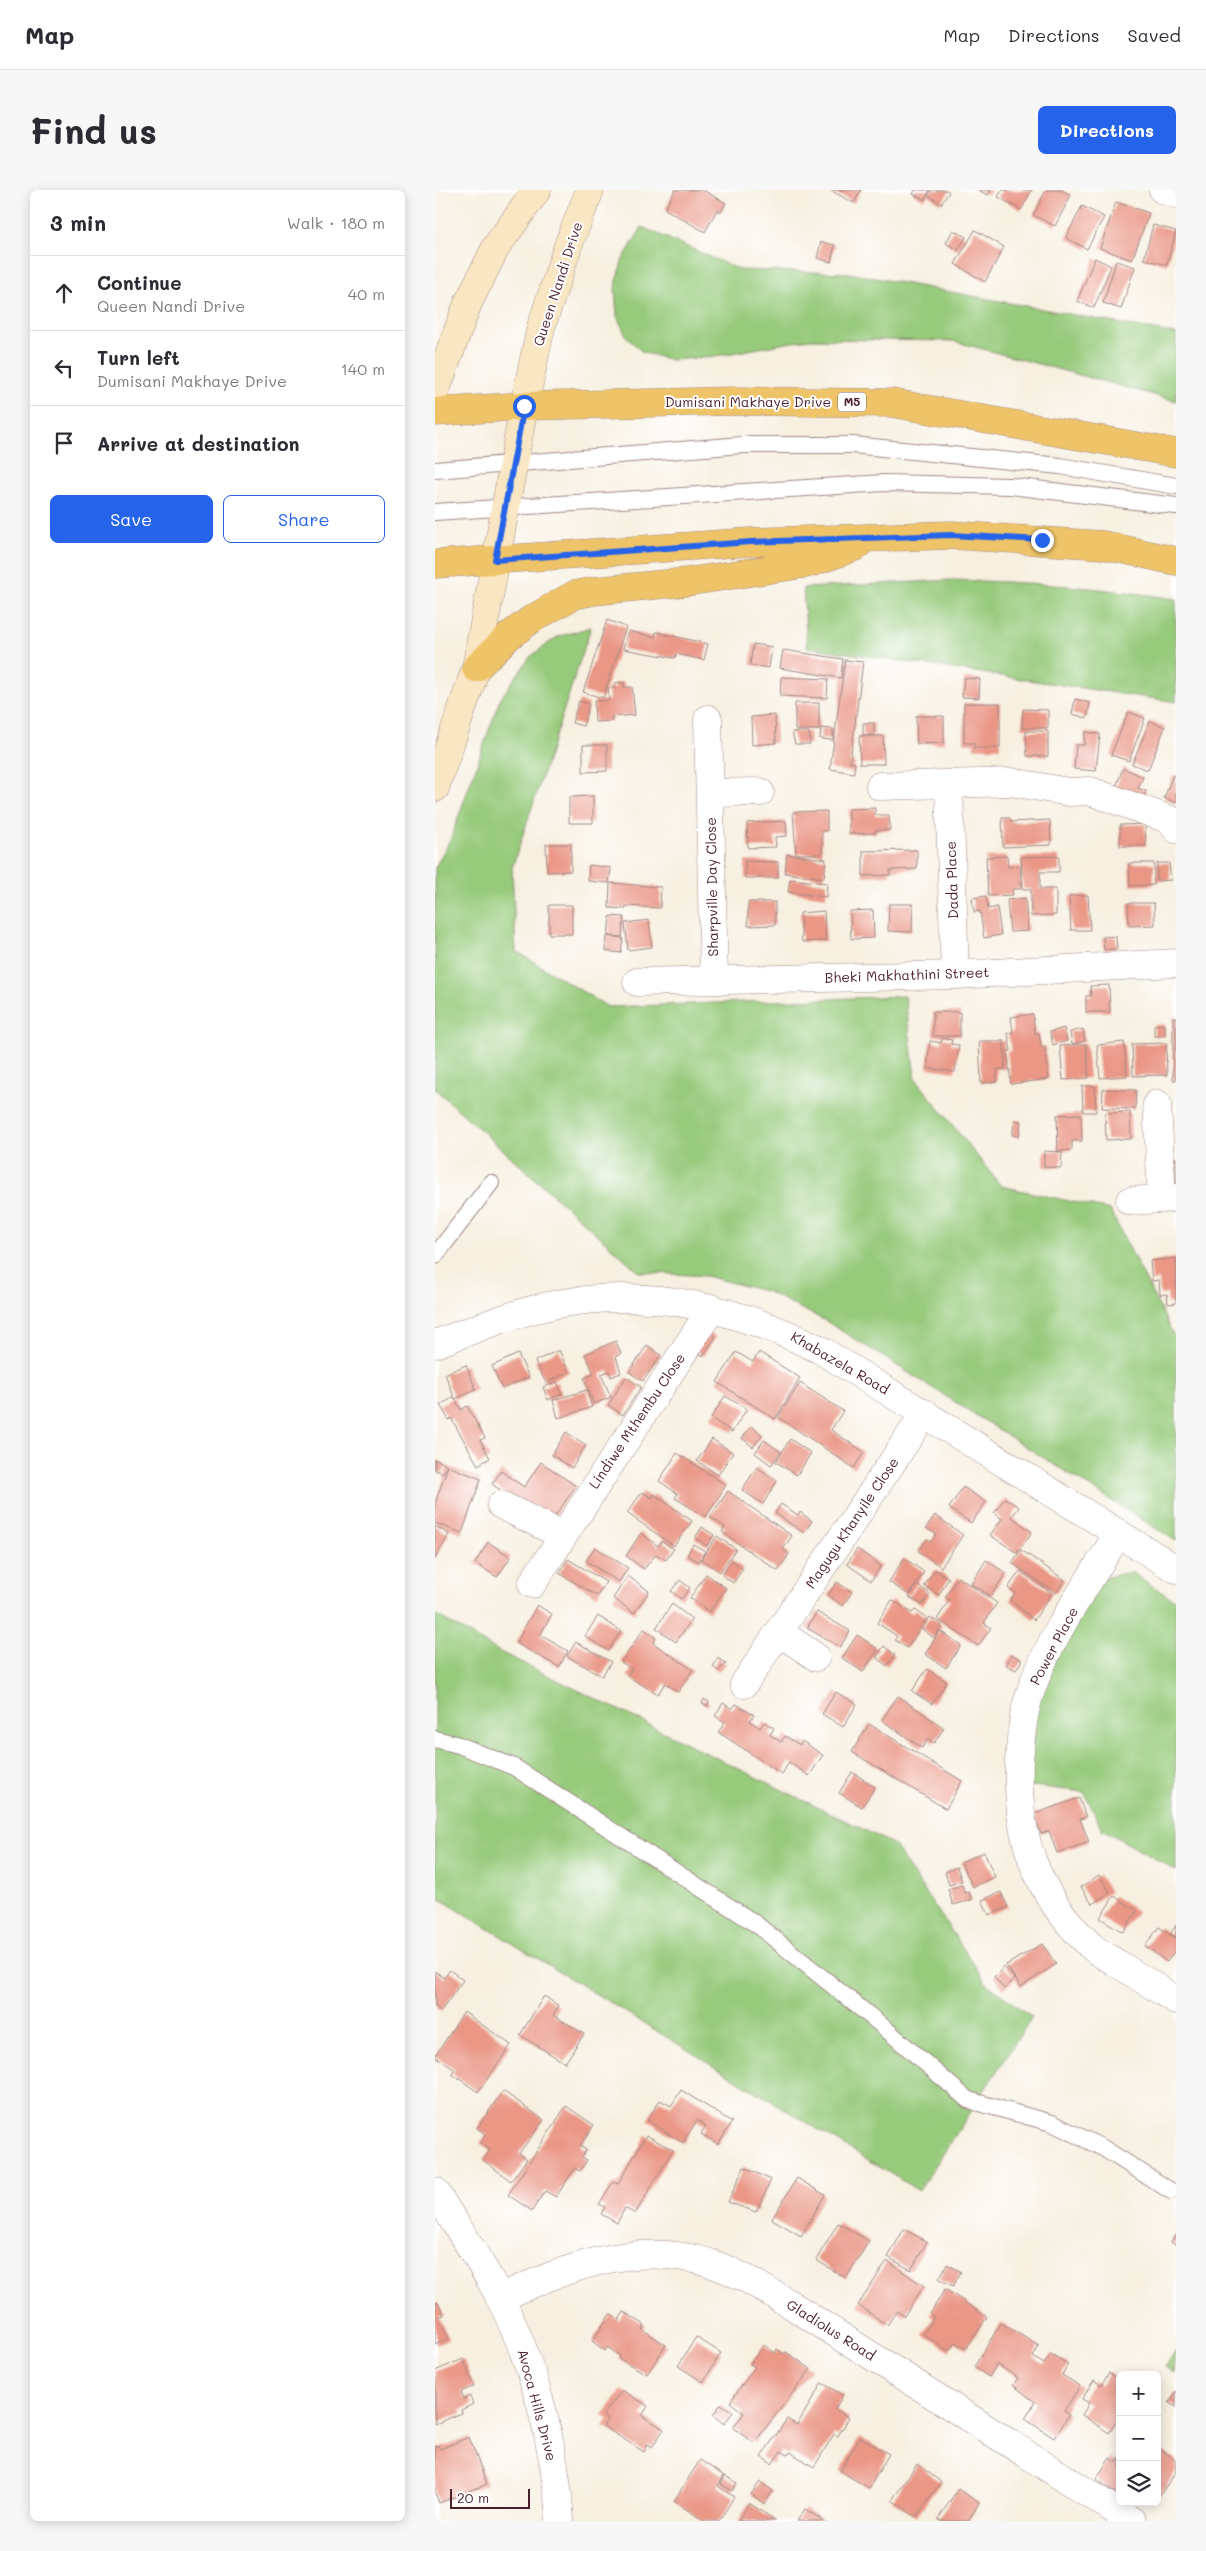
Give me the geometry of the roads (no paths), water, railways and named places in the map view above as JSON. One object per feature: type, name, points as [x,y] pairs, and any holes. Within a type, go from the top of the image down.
[{"type":"main road","points":[[435,392],[468,303],[496,247],[537,190]]},
{"type":"main road","name":"Queen Nandi Drive","points":[[435,788],[476,668],[513,463],[541,327],[569,243],[590,190]]},
{"type":"main road","name":"Dumisani Makhaye Drive","points":[[435,412],[524,406],[736,401],[892,403],[1176,453]]},
{"type":"main road","points":[[435,564],[751,542],[951,535],[1103,545],[1176,561]]},
{"type":"main road","points":[[476,668],[509,636],[532,619],[574,595],[594,591],[686,582],[810,563],[879,538]]},
{"type":"street","points":[[1163,190],[1176,194]]},
{"type":"street","name":"Sharpville Day Close","points":[[708,719],[714,980]]},
{"type":"street","points":[[880,786],[949,786],[1011,782],[1069,792],[1090,791],[1171,820],[1176,829]]},
{"type":"street","name":"Dada Place","points":[[949,786],[955,975]]},
{"type":"street","points":[[710,793],[760,792]]},
{"type":"street","name":"Bheki Makhathini Street","points":[[637,982],[955,975],[1176,963]]},
{"type":"street","points":[[1130,1202],[1169,1198],[1157,1104]]},
{"type":"street","name":"Khabazela Road","points":[[435,1344],[505,1318],[558,1304],[626,1298],[674,1300],[712,1308],[776,1328],[819,1348],[1176,1569]]},
{"type":"street","name":"Lindiwe Mthembu Close","points":[[532,1584],[562,1535],[712,1308]]},
{"type":"street","name":"Magugu Khanyile Close","points":[[745,1684],[925,1413]]},
{"type":"street","points":[[501,1505],[562,1535]]},
{"type":"street","name":"Power Place","points":[[1118,1534],[1044,1659],[1031,1691],[1021,1734],[1018,1784],[1022,1828],[1034,1868],[1050,1900],[1071,1927],[1091,1947],[1176,2000]]},
{"type":"street","points":[[779,1632],[816,1657]]},
{"type":"street","name":"Avoca Hills Drive","points":[[435,2191],[500,2298],[526,2357],[549,2441],[560,2521]]},
{"type":"street","name":"Gladiolus Road","points":[[500,2298],[557,2272],[600,2260],[645,2254],[682,2257],[710,2263],[741,2275],[785,2301],[1132,2521]]},
{"type":"lane","points":[[435,470],[742,445],[853,445],[1060,466],[1176,486]]},
{"type":"lane","points":[[435,512],[884,483],[1011,486],[1176,506]]},
{"type":"lane","points":[[435,1256],[491,1183]]},
{"type":"lane","points":[[435,1739],[459,1745],[513,1767],[755,1924],[880,2024],[967,2100],[1052,2124],[1103,2148],[1171,2191]]}]
